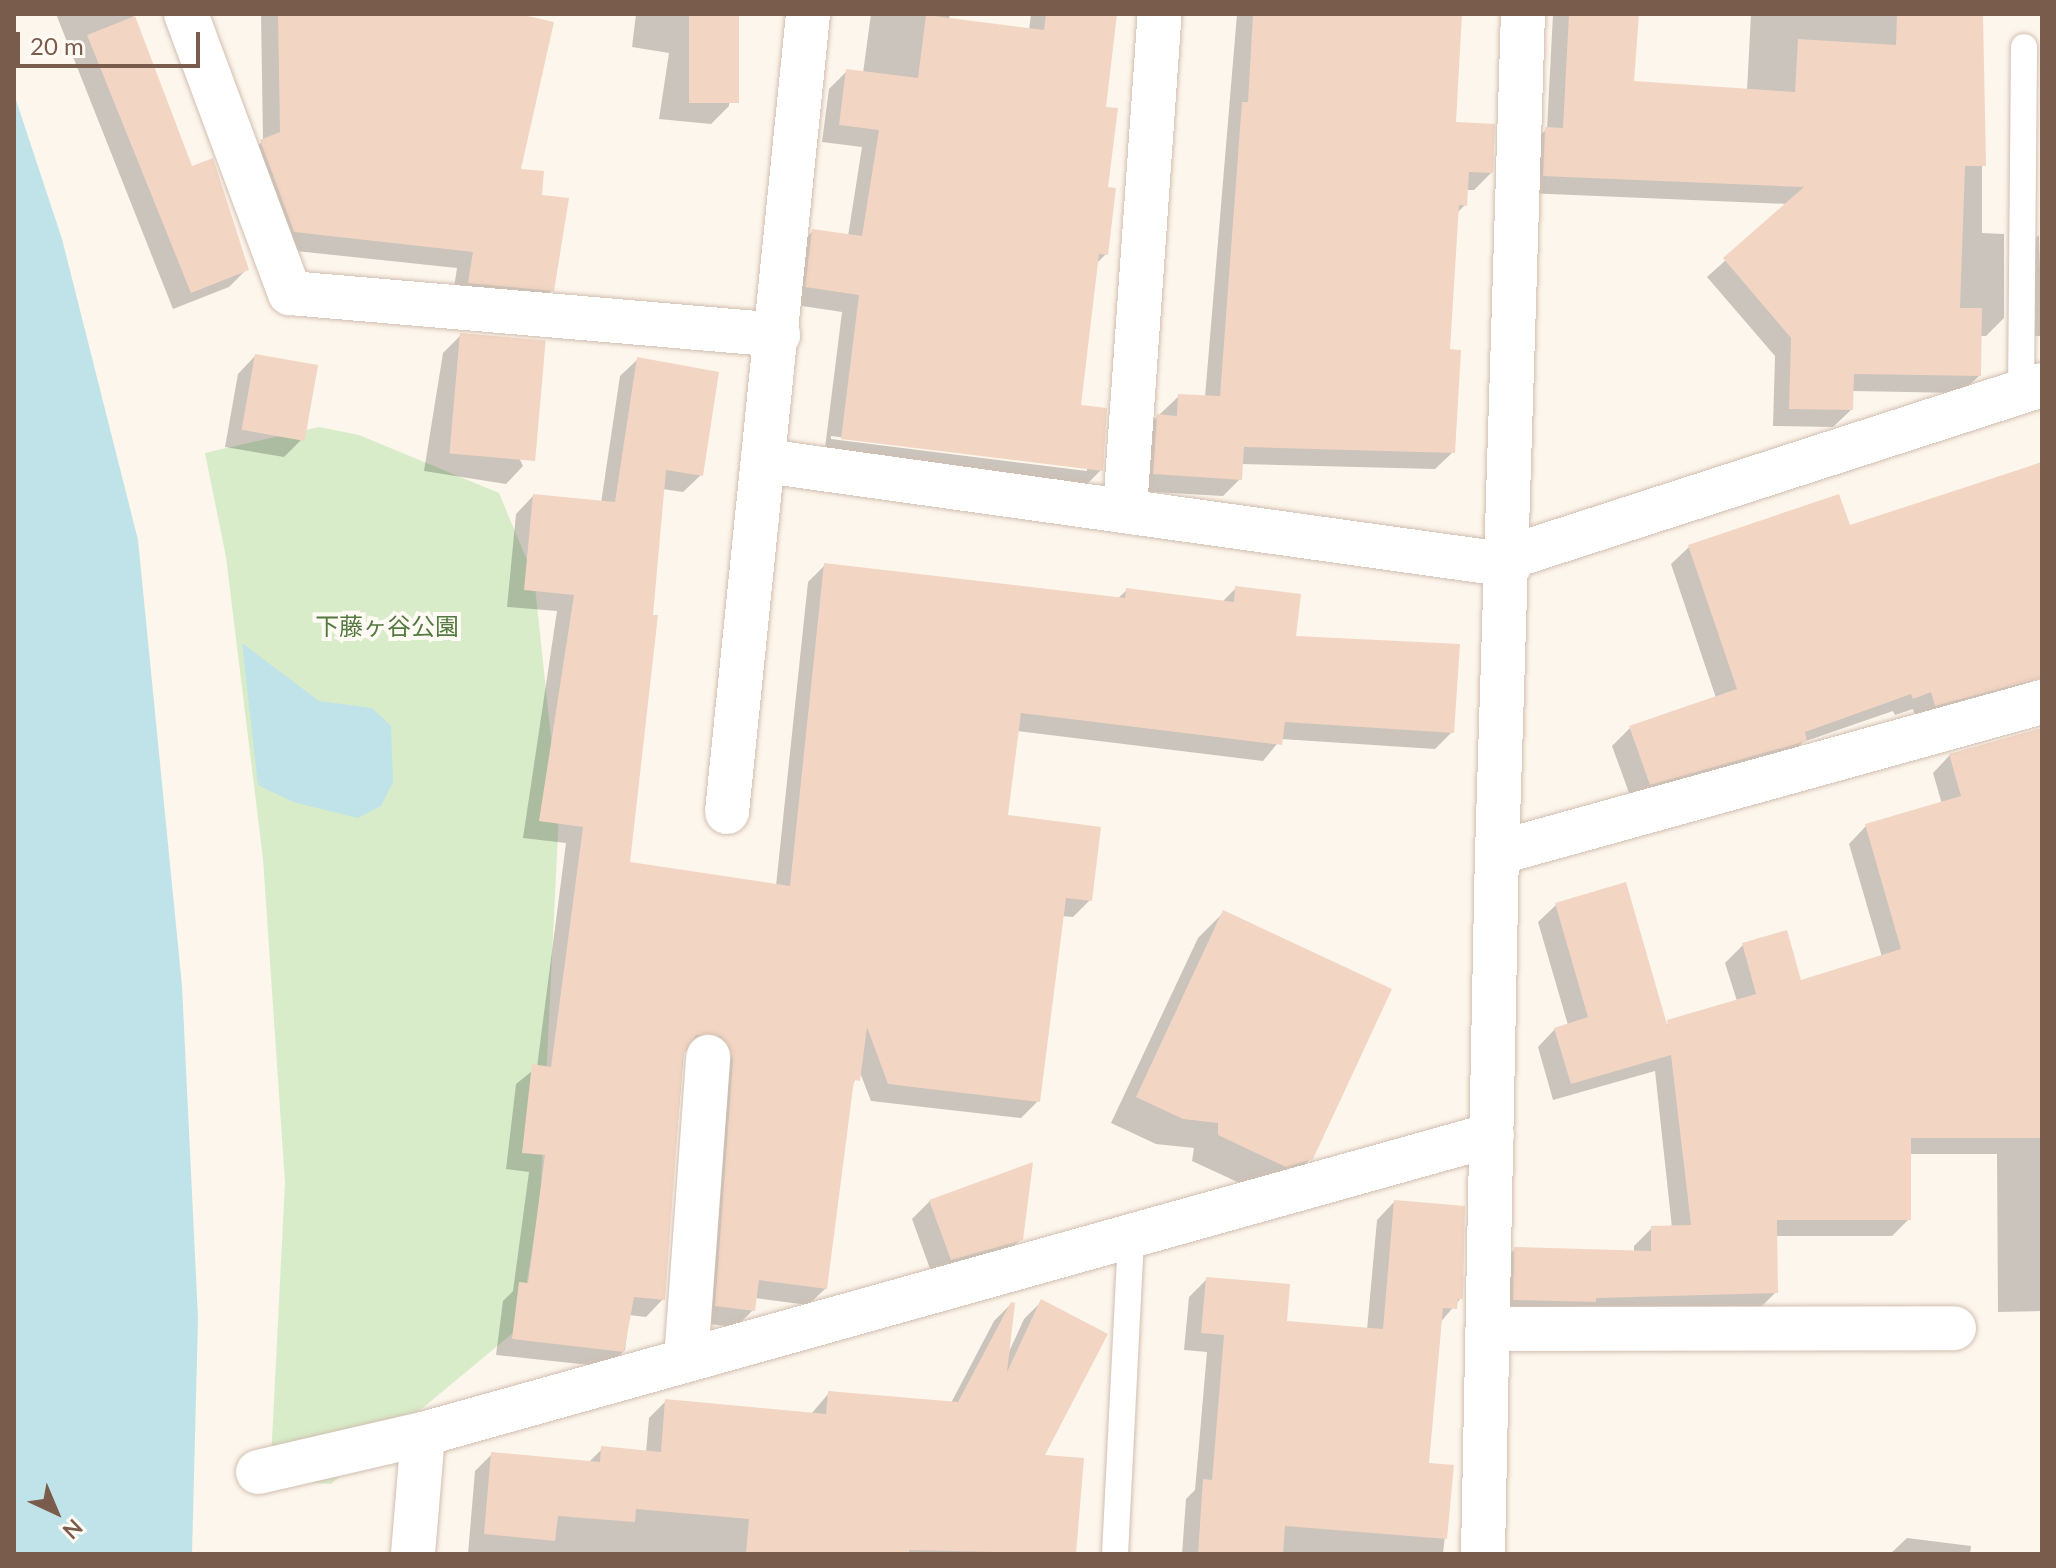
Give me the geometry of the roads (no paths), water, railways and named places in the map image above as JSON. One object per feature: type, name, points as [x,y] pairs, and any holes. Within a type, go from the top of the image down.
[{"type":"street","points":[[186,14],[290,293],[778,335]]},
{"type":"street","points":[[727,812],[778,335],[808,14]]},
{"type":"street","points":[[1125,509],[1160,14]]},
{"type":"street","points":[[1483,1554],[1497,853],[1510,561],[1523,14]]},
{"type":"street","points":[[765,461],[1510,561],[2032,388]]},
{"type":"street","points":[[1497,853],[2042,702]]},
{"type":"street","points":[[686,1360],[708,1057]]},
{"type":"street","points":[[258,1472],[423,1434],[1492,1135]]},
{"type":"street","points":[[1489,1329],[1954,1328]]},
{"type":"street","points":[[413,1554],[423,1434]]},
{"type":"lane","points":[[2024,47],[2032,388]]},
{"type":"lane","points":[[1115,1554],[1131,1236]]},
{"type":"water","points":[[14,94],[62,239],[138,540],[182,986],[198,1318],[192,1554],[14,1554]]},
{"type":"water","points":[[242,643],[319,701],[372,708],[391,726],[393,782],[381,806],[358,818],[293,802],[258,785]]},
{"type":"park label","name":"下藤ヶ谷公園","points":[[387,626]]}]
